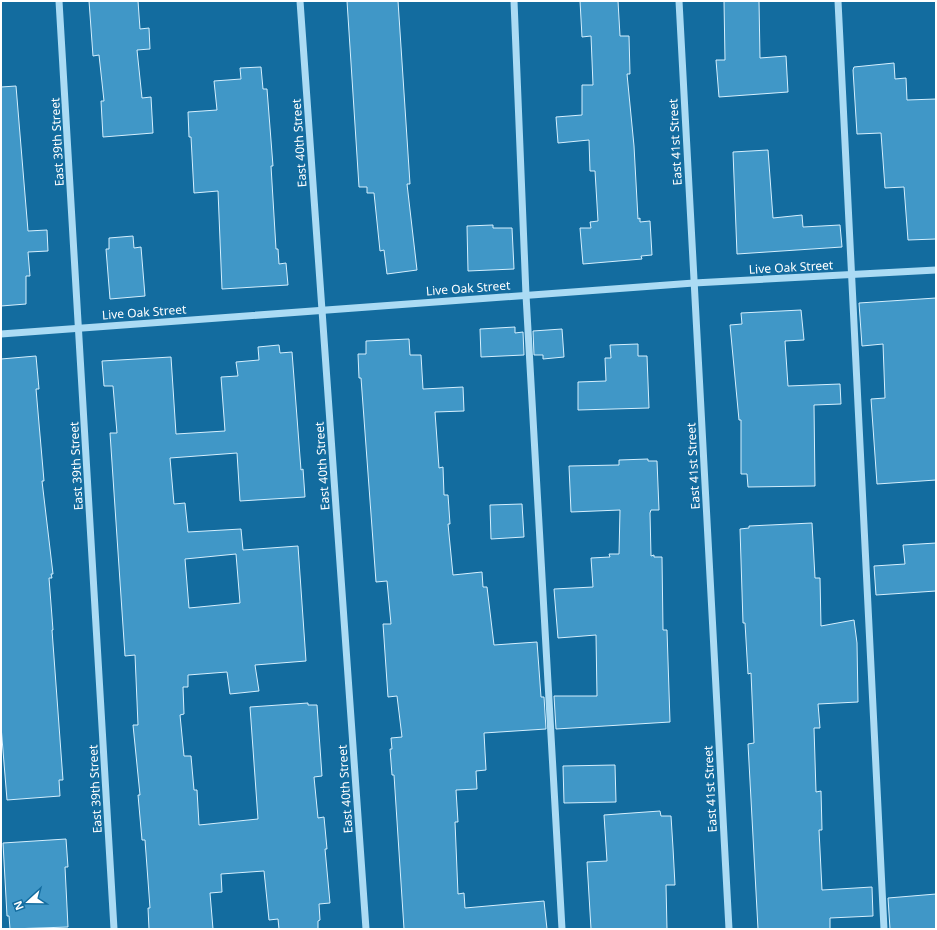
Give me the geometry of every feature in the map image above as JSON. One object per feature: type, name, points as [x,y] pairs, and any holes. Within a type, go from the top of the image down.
[{"type":"street","name":"East 39th Street","points":[[59,1],[114,929]]},
{"type":"street","name":"East 40th Street","points":[[300,1],[366,929]]},
{"type":"street","points":[[514,1],[526,295],[562,929]]},
{"type":"street","name":"East 41st Street","points":[[679,1],[729,929]]},
{"type":"street","points":[[838,1],[884,929]]},
{"type":"street","name":"Live Oak Street","points":[[1,334],[694,283],[936,270]]},
{"type":"building","points":[[89,1],[138,1],[140,29],[149,28],[150,49],[137,50],[142,98],[151,97],[153,133],[103,137],[101,101],[104,101],[99,55],[93,56]]},
{"type":"building","points":[[347,1],[398,1],[410,184],[407,184],[417,270],[387,274],[384,250],[380,251],[374,193],[367,193],[367,187],[359,187]]},
{"type":"building","points":[[580,1],[618,1],[620,36],[629,36],[630,74],[627,74],[634,146],[638,219],[640,218],[640,222],[650,221],[652,255],[641,256],[642,259],[583,264],[580,228],[591,228],[590,222],[598,221],[595,171],[590,171],[589,140],[558,143],[556,117],[582,115],[582,85],[593,85],[591,36],[582,37]]},
{"type":"building","points":[[724,1],[759,1],[760,58],[786,56],[788,92],[719,97],[716,60],[725,60]]},
{"type":"building","points":[[894,63],[895,79],[906,78],[907,100],[936,99],[936,239],[908,240],[904,187],[885,188],[881,133],[857,134],[854,67]]},
{"type":"building","points":[[261,67],[263,89],[267,89],[273,166],[271,166],[276,249],[278,249],[279,264],[286,263],[288,285],[222,289],[218,191],[194,193],[188,112],[217,110],[214,81],[241,79],[240,68]]},
{"type":"building","points":[[16,86],[28,231],[47,230],[48,251],[28,252],[30,276],[26,276],[26,304],[1,306],[1,87]]},
{"type":"building","points":[[768,150],[773,218],[802,215],[803,227],[840,225],[842,247],[737,254],[733,152]]},
{"type":"building","points":[[493,225],[493,228],[512,228],[514,269],[468,271],[467,226]]},
{"type":"building","points":[[133,236],[134,248],[141,247],[145,296],[110,299],[106,249],[109,249],[109,238]]},
{"type":"building","points":[[936,298],[936,480],[877,484],[871,399],[885,398],[883,344],[862,346],[859,303]]},
{"type":"building","points":[[801,310],[804,340],[785,341],[788,386],[840,384],[841,404],[814,405],[815,486],[748,487],[747,474],[741,474],[741,420],[739,420],[730,325],[742,324],[741,313]]},
{"type":"building","points":[[515,327],[515,333],[523,332],[524,355],[481,357],[480,329]]},
{"type":"building","points":[[562,329],[564,357],[543,359],[543,355],[534,355],[533,331]]},
{"type":"building","points":[[409,339],[410,355],[421,355],[423,389],[463,387],[464,411],[435,412],[439,468],[443,467],[444,495],[448,495],[450,524],[448,524],[453,575],[482,572],[483,587],[487,587],[494,645],[537,642],[541,697],[544,697],[546,729],[484,733],[486,770],[476,771],[477,789],[456,790],[458,822],[455,822],[458,894],[464,893],[465,908],[544,901],[547,929],[404,929],[394,775],[392,775],[390,749],[392,749],[391,738],[402,737],[397,696],[388,697],[383,624],[391,624],[387,581],[376,582],[358,354],[366,354],[366,341]]},
{"type":"building","points":[[638,344],[638,356],[647,356],[649,408],[578,410],[578,382],[606,381],[605,358],[611,358],[610,345]]},
{"type":"building","points":[[279,345],[280,353],[292,352],[301,470],[303,469],[305,497],[240,501],[237,453],[170,458],[174,504],[185,503],[188,532],[241,529],[243,550],[298,546],[306,661],[255,665],[259,691],[230,694],[227,672],[188,675],[188,687],[183,687],[184,714],[180,715],[184,756],[191,756],[194,790],[197,790],[199,825],[258,819],[250,707],[308,703],[308,705],[317,705],[322,776],[314,777],[318,818],[324,817],[327,849],[325,849],[330,903],[319,904],[320,920],[318,921],[318,929],[279,929],[278,919],[269,920],[264,871],[221,874],[222,892],[210,893],[213,929],[149,929],[148,908],[150,908],[145,840],[142,840],[138,795],[140,795],[133,725],[138,725],[135,655],[125,656],[110,433],[117,433],[113,386],[104,386],[102,361],[171,357],[176,434],[225,431],[221,377],[238,376],[236,362],[259,360],[258,347]],"holes":[[[236,554],[240,603],[189,608],[185,559]]]},
{"type":"building","points":[[36,356],[39,389],[36,389],[44,481],[42,481],[53,574],[51,574],[52,578],[49,578],[63,780],[59,780],[60,796],[7,800],[1,726],[1,359]]},
{"type":"building","points":[[648,459],[648,461],[657,461],[659,510],[651,510],[650,513],[651,556],[654,555],[654,557],[662,557],[663,630],[667,630],[670,722],[556,729],[554,696],[597,696],[596,635],[558,638],[554,589],[593,587],[591,558],[610,557],[609,554],[619,554],[620,510],[571,512],[569,466],[619,465],[619,460]]},
{"type":"building","points":[[522,504],[524,537],[491,539],[490,505]]},
{"type":"building","points":[[812,523],[815,578],[820,578],[821,626],[854,620],[857,643],[858,702],[818,704],[820,728],[814,728],[816,792],[821,791],[822,830],[819,830],[822,890],[872,887],[873,916],[830,918],[830,929],[758,929],[748,744],[754,743],[751,673],[748,674],[745,623],[743,623],[740,529],[749,528],[749,526]]},
{"type":"building","points":[[936,543],[936,591],[876,595],[874,566],[905,564],[903,545]]},
{"type":"building","points":[[615,765],[616,802],[564,803],[563,766]]},
{"type":"building","points":[[660,811],[661,816],[671,816],[673,848],[675,885],[666,885],[667,929],[591,929],[587,862],[607,861],[604,815]]},
{"type":"building","points":[[66,839],[68,867],[65,867],[68,927],[10,929],[9,916],[7,916],[3,843]]},
{"type":"building","points":[[936,894],[936,929],[890,929],[888,898]]}]
